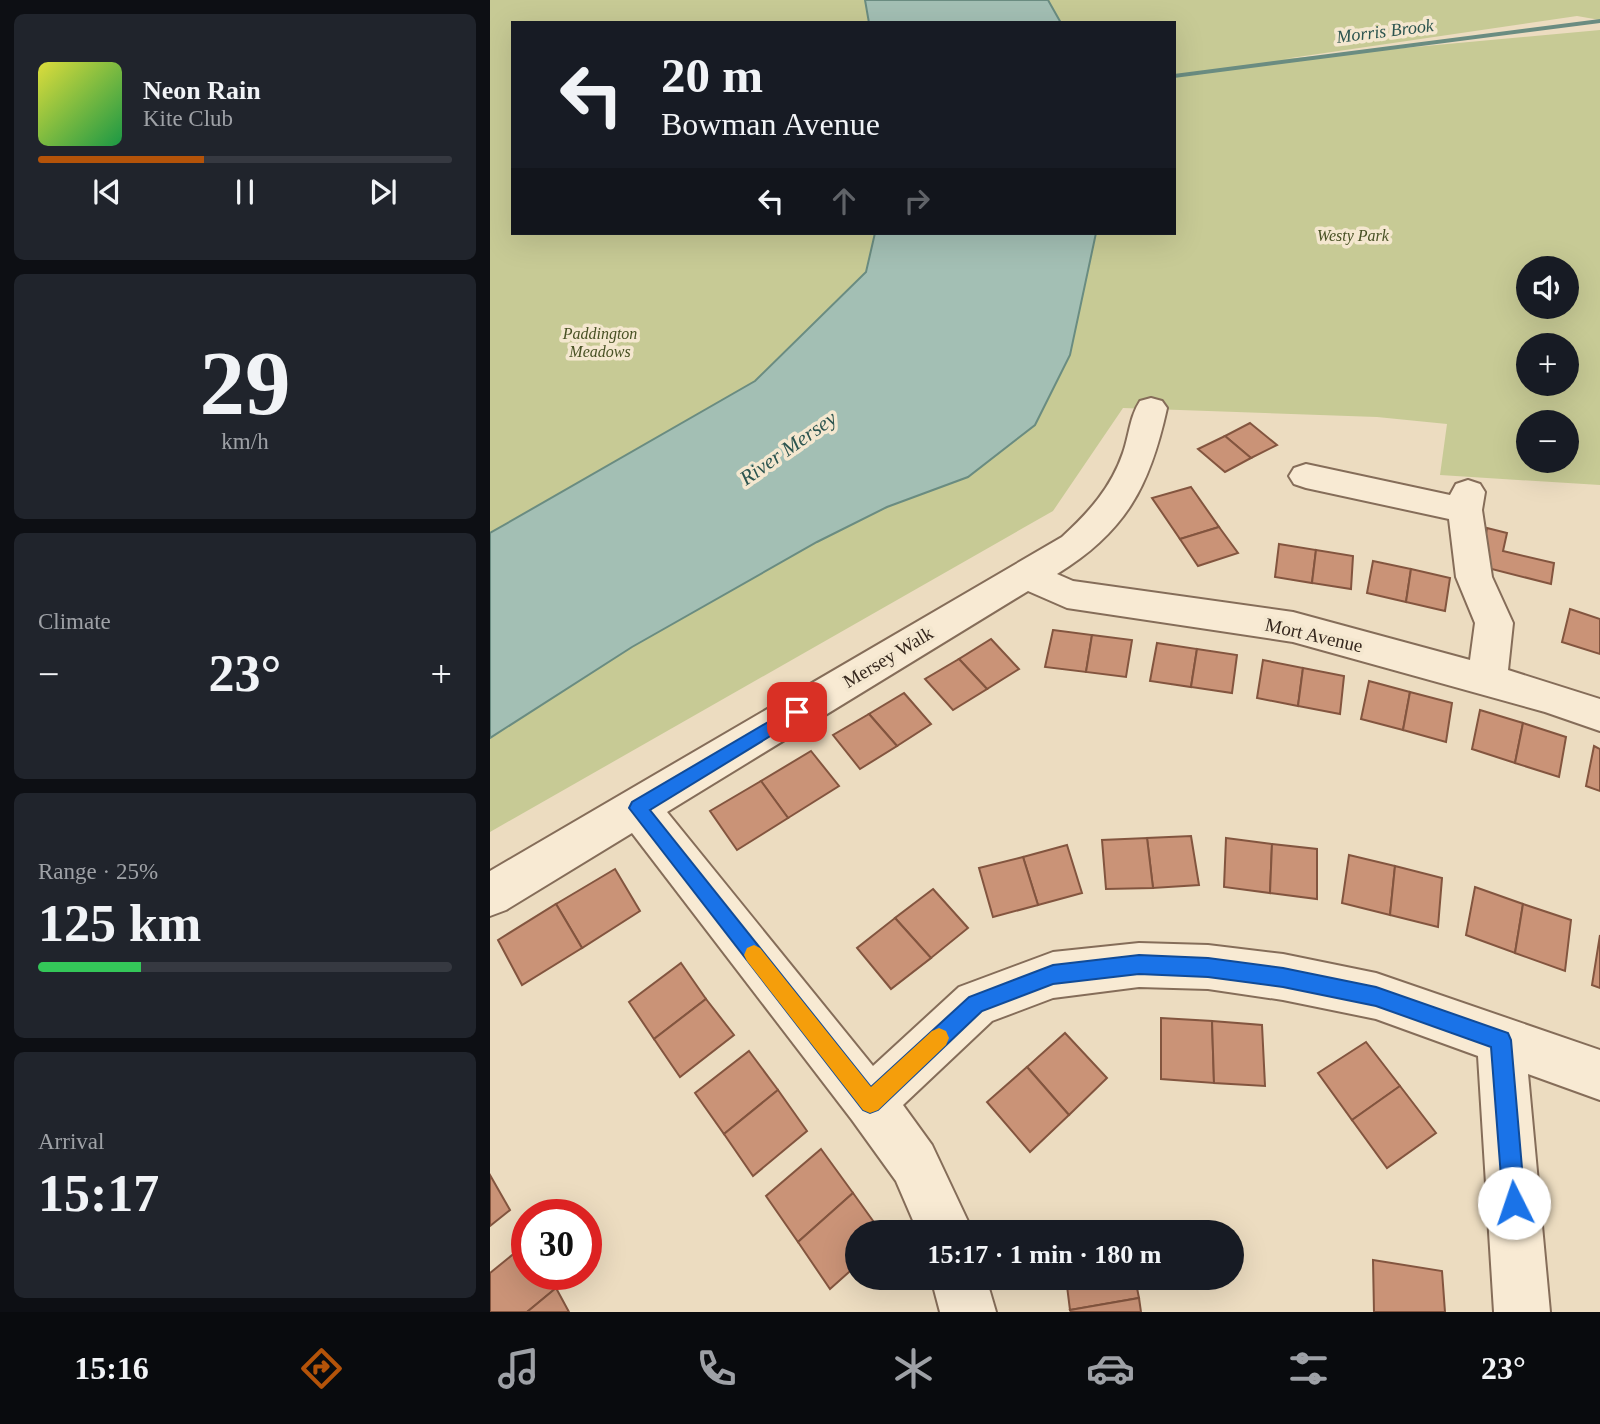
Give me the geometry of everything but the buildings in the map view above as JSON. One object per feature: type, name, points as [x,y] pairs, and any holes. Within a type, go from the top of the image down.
[{"type":"street","name":"Mersey Walk","points":[[490,895],[1075,546],[1107,517],[1130,481],[1151,408]]},
{"type":"street","points":[[1306,476],[1466,501],[1474,577],[1494,623],[1487,680]]},
{"type":"street","name":"Mort Avenue","points":[[1025,574],[1067,594],[1293,627],[1487,680],[1600,715]]},
{"type":"street","points":[[638,808],[870,1102],[914,1163],[940,1220]]},
{"type":"street","points":[[870,1102],[976,1004],[1053,975],[1139,965],[1220,969],[1283,977],[1363,993],[1600,1076]]},
{"type":"street","points":[[1501,1040],[1522,1312]]},
{"type":"street","points":[[962,1290],[968,1312]]},
{"type":"green space","name":"Paddington Meadows","points":[[490,0],[865,0],[869,21],[511,21],[511,235],[875,235],[866,272],[755,381],[490,533]]},
{"type":"green space","name":"Westy Park","points":[[1048,0],[1600,0],[1600,20],[1577,16],[1284,59],[1600,30],[1600,485],[1440,475],[1447,424],[1377,417],[1123,408],[1053,511],[490,832],[490,738],[632,647],[817,542],[887,507],[1070,355],[1096,235],[1176,235],[1176,21],[1060,21]]},
{"type":"water","points":[[865,0],[1048,0],[1060,21],[869,21]]},
{"type":"water","name":"River Mersey","points":[[875,235],[1096,235],[1070,355],[1035,425],[968,477],[887,507],[817,542],[632,647],[490,738],[490,533],[755,381],[866,272]]},
{"type":"waterway","name":"Morris Brook","points":[[1176,76],[1600,21]]},
{"type":"slow traffic","points":[[754,955],[870,1102],[939,1038]]},
{"type":"route","points":[[797,712],[638,808],[870,1102],[976,1004],[1053,975],[1139,965],[1208,967],[1283,977],[1376,996],[1501,1040],[1514,1203]]}]
